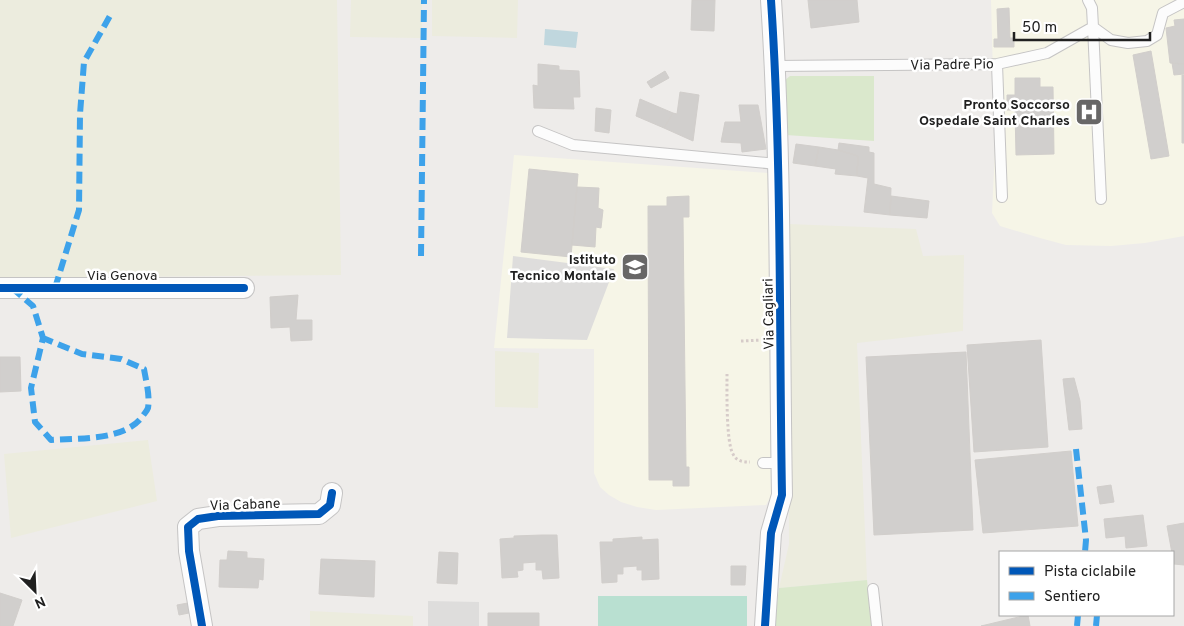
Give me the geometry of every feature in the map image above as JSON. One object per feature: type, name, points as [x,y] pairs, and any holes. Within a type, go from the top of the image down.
[{"type":"street","name":"Via Cagliari","points":[[765,626],[771,533],[782,495],[772,463],[780,216],[772,0]]},
{"type":"street","name":"Via Genova","points":[[0,288],[244,288]]},
{"type":"street","name":"Via Cabane","points":[[202,626],[189,551],[188,527],[198,519],[218,516],[319,514],[330,505],[332,493]]},
{"type":"lane","points":[[1088,0],[1092,8],[1101,200]]},
{"type":"lane","points":[[1093,27],[1111,40],[1128,43],[1147,41],[1157,35],[1163,13],[1184,2]]},
{"type":"lane","name":"Via Padre Pio","points":[[775,66],[997,64],[1047,53],[1093,27]]},
{"type":"lane","points":[[997,64],[1002,197]]},
{"type":"lane","points":[[538,131],[573,145],[777,164]]},
{"type":"lane","points":[[873,589],[877,626]]},
{"type":"path","points":[[742,341],[763,340]]},
{"type":"path","points":[[727,374],[729,444],[733,456],[742,462],[772,463]]},
{"type":"shaded area","points":[[0,0],[337,0],[341,275],[0,278]]},
{"type":"shaded area","points":[[351,0],[422,0],[422,38],[350,37]]},
{"type":"shaded area","points":[[432,0],[518,0],[517,38],[432,36]]},
{"type":"shaded area","name":"Pronto Soccorso Ospedale Saint Charles","points":[[991,0],[1184,0],[1184,236],[1145,243],[1111,246],[1066,245],[1000,226],[992,213],[995,149]]},
{"type":"shaded area","name":"Istituto Tecnico Montale","points":[[514,155],[768,173],[771,496],[766,505],[656,510],[621,502],[600,487],[594,473],[594,349],[494,348]]},
{"type":"shaded area","points":[[788,224],[916,229],[923,256],[964,255],[963,331],[857,343],[867,580],[779,588],[789,544]]},
{"type":"shaded area","points":[[513,256],[614,269],[587,340],[507,338]]},
{"type":"shaded area","points":[[495,351],[539,353],[538,408],[495,407]]},
{"type":"shaded area","points":[[148,440],[157,501],[11,538],[4,454]]},
{"type":"shaded area","points":[[428,601],[479,602],[479,626],[428,626]]},
{"type":"shaded area","points":[[310,611],[413,616],[413,626],[310,626]]},
{"type":"green space","points":[[790,76],[874,76],[874,141],[786,135],[784,81]]},
{"type":"green space","points":[[867,580],[872,626],[774,626],[779,588]]},
{"type":"green space","points":[[598,596],[747,596],[747,626],[598,626]]},
{"type":"water","points":[[545,29],[578,32],[576,48],[544,45]]},
{"type":"building","points":[[692,0],[715,0],[714,31],[691,30]]},
{"type":"building","points":[[808,0],[857,0],[859,22],[811,28]]},
{"type":"building","points":[[1009,8],[1010,38],[1014,38],[1014,47],[994,47],[994,39],[998,39],[997,9]]},
{"type":"building","points":[[1184,19],[1184,64],[1170,63],[1166,28],[1175,26],[1174,20]]},
{"type":"building","points":[[1151,51],[1169,156],[1151,159],[1133,55]]},
{"type":"building","points":[[1172,63],[1184,64],[1184,74],[1174,75]]},
{"type":"building","points":[[538,64],[559,66],[559,70],[579,71],[580,97],[573,97],[574,109],[534,108],[533,85],[538,86]]},
{"type":"building","points":[[665,71],[669,78],[651,88],[647,82]]},
{"type":"building","points":[[1182,75],[1184,75],[1184,143],[1182,143]]},
{"type":"building","points":[[1015,78],[1040,78],[1040,87],[1053,87],[1054,154],[1016,155],[1015,110],[1007,110],[1007,95],[1015,95]]},
{"type":"building","points":[[680,92],[699,95],[693,141],[664,128],[673,113],[677,114]]},
{"type":"building","points":[[640,99],[673,113],[664,128],[636,116]]},
{"type":"building","points":[[739,105],[758,105],[766,149],[742,152],[741,143],[721,142],[725,122],[741,122]]},
{"type":"building","points":[[596,108],[611,110],[609,133],[595,131]]},
{"type":"building","points":[[839,143],[869,147],[869,152],[874,153],[874,184],[891,188],[890,215],[864,212],[868,178],[857,176],[858,156],[838,150]]},
{"type":"building","points":[[796,144],[819,147],[815,166],[793,163]]},
{"type":"building","points":[[819,147],[858,156],[857,176],[835,174],[836,169],[815,166]]},
{"type":"building","points":[[529,169],[578,174],[571,257],[521,252]]},
{"type":"building","points":[[577,187],[599,188],[598,208],[603,210],[601,228],[596,227],[595,247],[572,245]]},
{"type":"building","points":[[689,196],[689,217],[683,217],[686,467],[689,467],[689,486],[673,486],[673,480],[649,480],[648,206],[667,206],[667,197]]},
{"type":"building","points":[[891,196],[929,201],[927,218],[890,215]]},
{"type":"building","points":[[298,295],[296,320],[312,320],[312,340],[291,341],[290,327],[271,328],[270,297]]},
{"type":"building","points":[[1041,340],[1048,447],[974,452],[967,345]]},
{"type":"building","points":[[966,352],[973,530],[874,535],[866,357]]},
{"type":"building","points":[[0,357],[20,357],[21,391],[0,392]]},
{"type":"building","points":[[1074,378],[1080,401],[1082,429],[1069,430],[1063,379]]},
{"type":"building","points":[[1071,451],[1078,526],[983,533],[975,460]]},
{"type":"building","points":[[1111,485],[1114,502],[1100,504],[1097,487]]},
{"type":"building","points":[[1143,515],[1147,546],[1126,548],[1125,536],[1106,538],[1104,519]]},
{"type":"building","points":[[1184,523],[1184,565],[1174,564],[1174,551],[1172,551],[1167,526]]},
{"type":"building","points":[[557,535],[559,578],[543,579],[542,570],[536,570],[536,562],[523,563],[523,570],[517,571],[518,577],[502,578],[500,539],[514,538],[514,536]]},
{"type":"building","points":[[642,537],[642,540],[658,539],[659,579],[642,580],[642,570],[637,570],[637,566],[623,567],[623,574],[617,574],[617,582],[602,583],[600,542],[613,542],[613,539]]},
{"type":"building","points":[[228,551],[247,552],[247,558],[264,559],[263,580],[259,579],[258,588],[219,587],[220,560],[227,560]]},
{"type":"building","points":[[439,552],[458,553],[457,584],[437,583]]},
{"type":"building","points":[[321,559],[375,561],[374,597],[319,594]]},
{"type":"building","points":[[731,566],[746,566],[745,585],[731,585]]},
{"type":"building","points":[[0,593],[22,600],[13,626],[0,626]]},
{"type":"building","points":[[193,602],[194,612],[179,615],[177,605]]},
{"type":"building","points":[[488,613],[539,613],[539,626],[488,626]]},
{"type":"building","points":[[1028,616],[1030,626],[981,626]]},
{"type":"marked path","points":[[421,256],[424,0]]},
{"type":"marked path","points":[[55,288],[79,210],[80,114],[84,62],[111,14]]},
{"type":"marked path","points":[[12,288],[33,306],[43,338],[31,388],[35,422],[51,440],[100,437],[112,434],[134,425],[148,409],[148,388],[144,369],[121,359],[82,354],[43,338]]},
{"type":"marked path","points":[[1076,449],[1086,540],[1085,551]]},
{"type":"marked path","points":[[1077,626],[1078,616]]},
{"type":"marked path","points":[[1096,626],[1097,616]]},
{"type":"cycle path","points":[[765,626],[771,533],[782,495],[779,186],[771,0]]},
{"type":"cycle path","points":[[0,288],[244,288]]},
{"type":"cycle path","points":[[202,626],[189,551],[188,527],[198,519],[218,516],[319,514],[330,505],[332,493]]},
{"type":"place","name":"Pronto Soccorso Ospedale Saint Charles","points":[[1089,112]]},
{"type":"place","name":"Istituto Tecnico Montale","points":[[635,267]]}]
